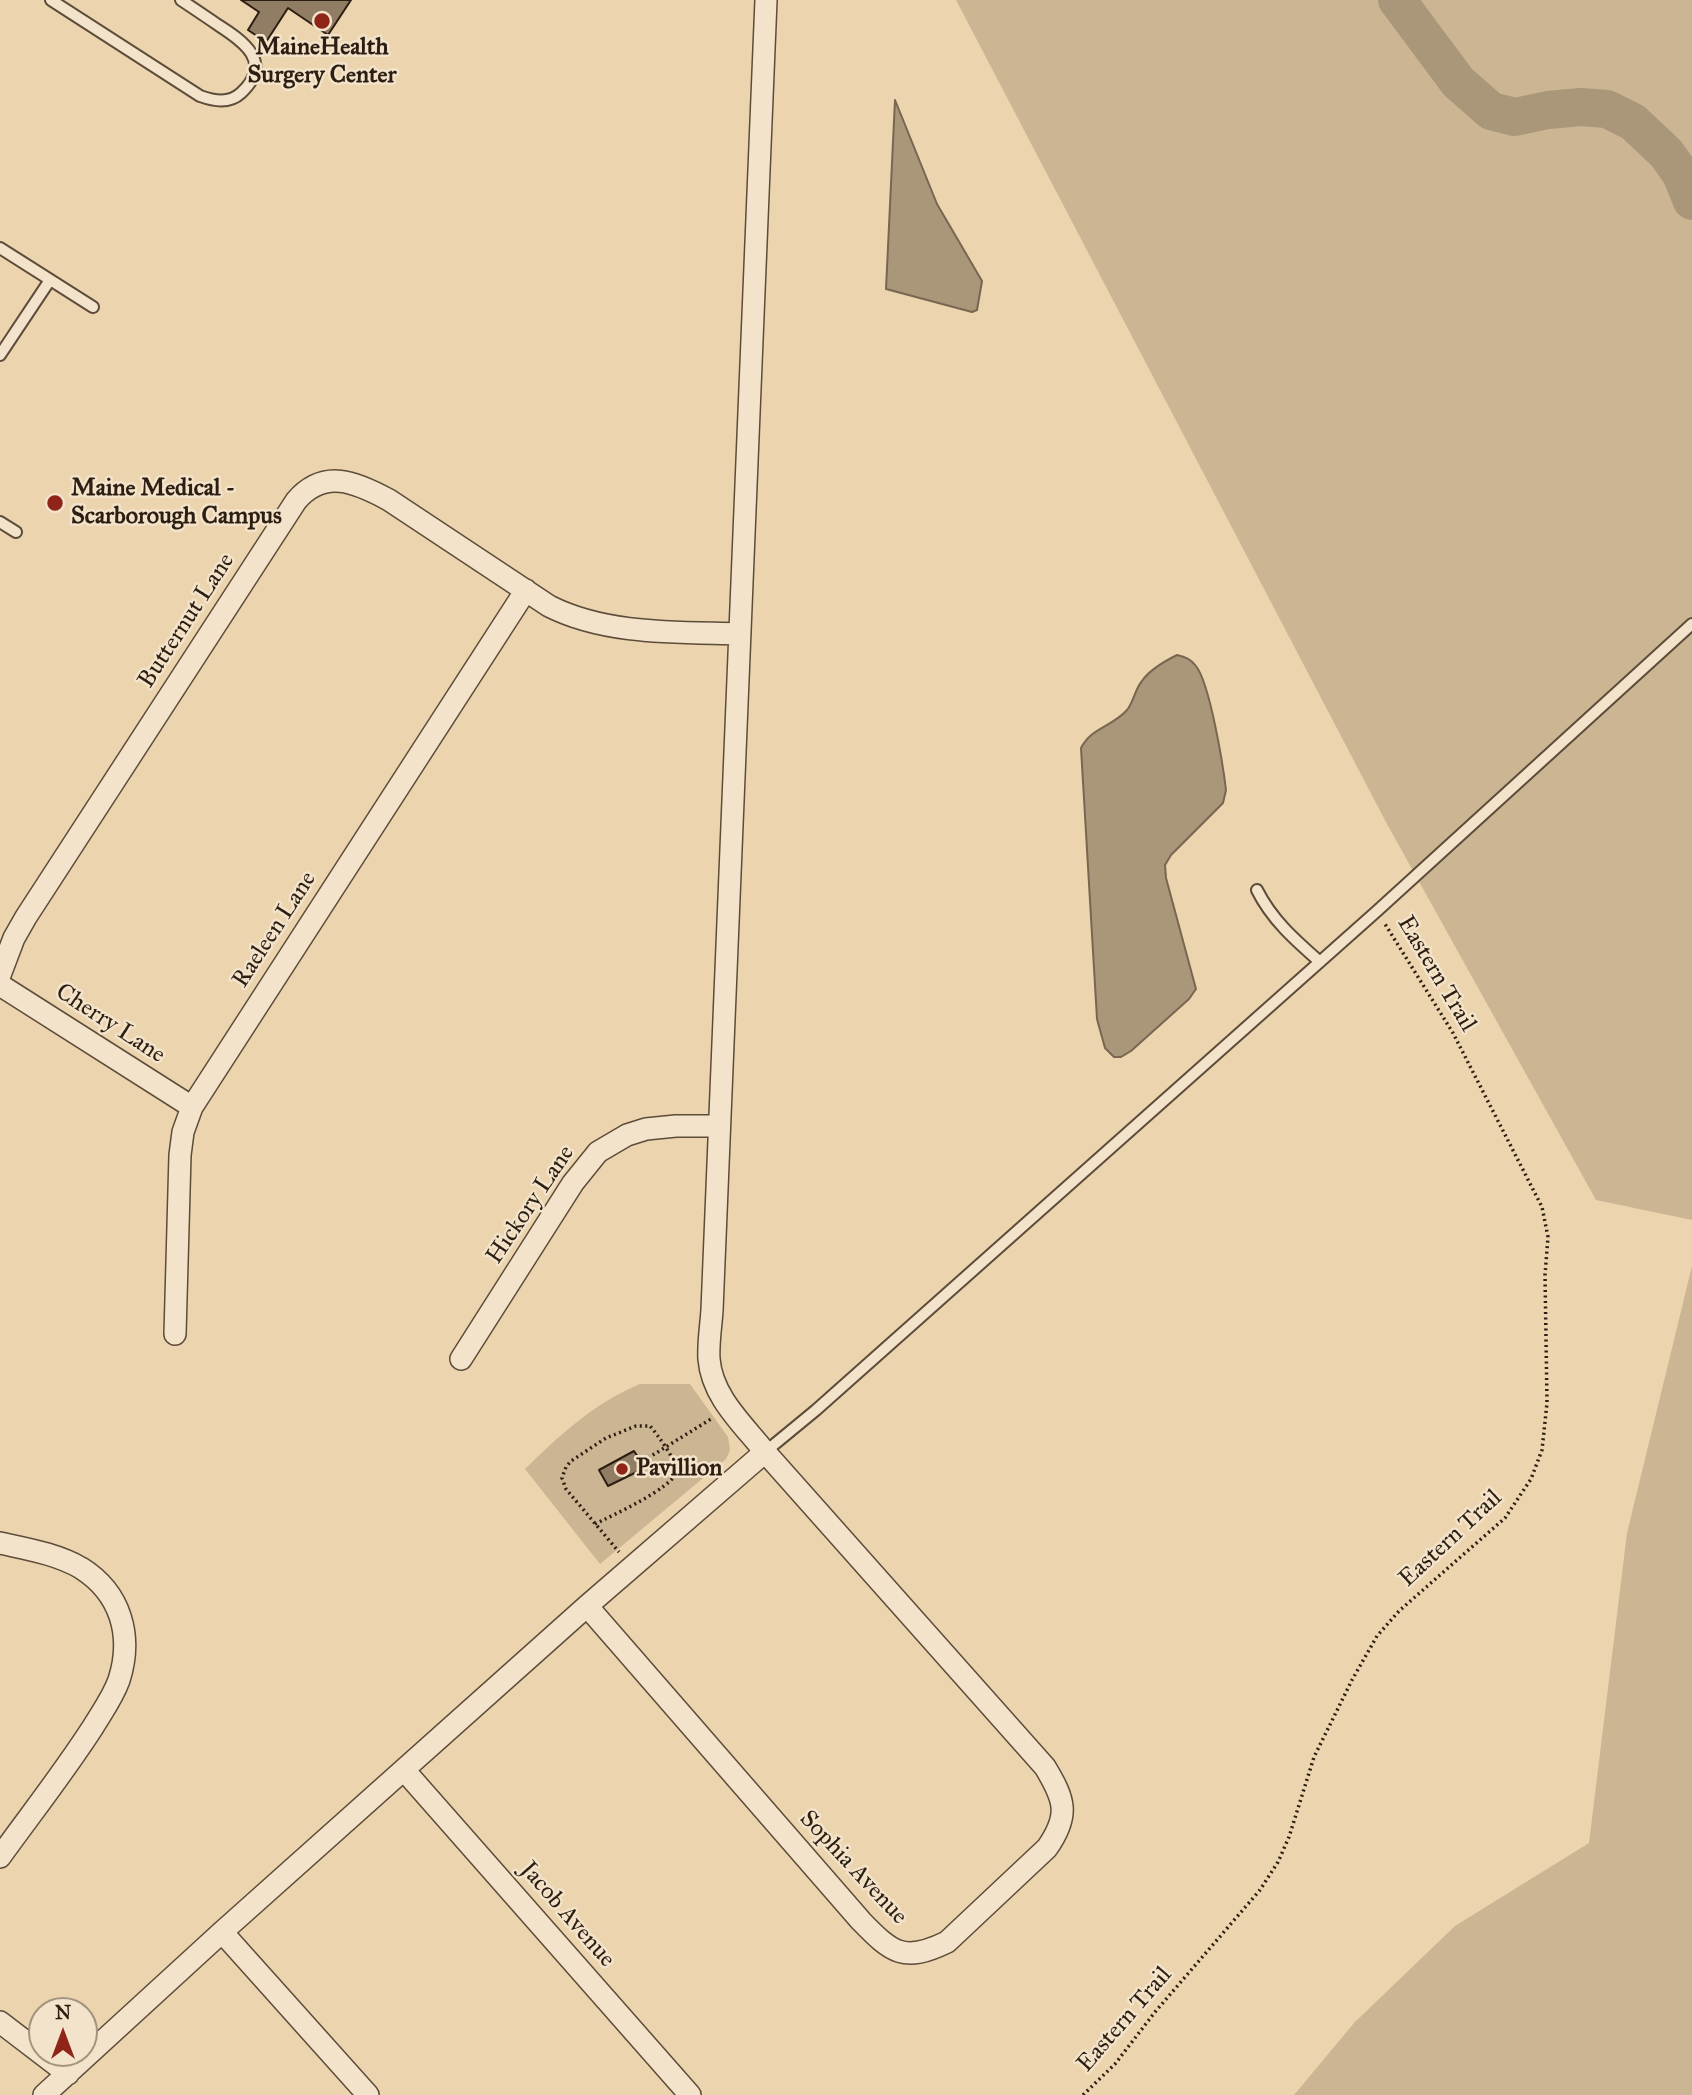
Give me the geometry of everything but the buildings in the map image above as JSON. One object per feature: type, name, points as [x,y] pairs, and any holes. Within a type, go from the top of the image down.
[{"type":"street","name":"Sophia Avenue","points":[[587,1606],[877,1938],[900,1953],[930,1951],[947,1942],[1047,1848],[1057,1833],[1063,1810],[1058,1790],[1034,1752],[765,1452],[729,1408],[711,1375],[709,1357],[766,0]]},
{"type":"street","name":"Butternut Lane","points":[[0,975],[14,938],[26,917],[296,501],[306,490],[317,484],[337,480],[370,489],[549,606],[567,615],[643,629],[740,634]]},
{"type":"street","name":"Raeleen Lane","points":[[175,1334],[180,1155],[183,1132],[192,1107],[526,590]]},
{"type":"street","name":"Cherry Lane","points":[[0,985],[192,1107]]},
{"type":"street","name":"Hickory Lane","points":[[461,1359],[573,1183],[598,1153],[627,1135],[646,1129],[719,1126]]},
{"type":"street","points":[[44,2095],[222,1931],[587,1606],[765,1452]]},
{"type":"street","points":[[0,1543],[60,1558],[92,1576],[109,1592],[121,1619],[124,1634],[122,1665],[112,1696],[77,1752],[0,1857]]},
{"type":"street","name":"Jacob Avenue","points":[[404,1770],[690,2095]]},
{"type":"street","points":[[222,1931],[368,2095]]},
{"type":"street","points":[[0,2022],[68,2074]]},
{"type":"lane","points":[[51,0],[200,96],[219,100],[236,97],[253,75],[256,62],[251,51],[232,34],[181,0]]},
{"type":"lane","points":[[0,248],[93,307]]},
{"type":"lane","points":[[0,355],[50,280]]},
{"type":"lane","points":[[0,522],[16,532]]},
{"type":"lane","points":[[765,1452],[816,1410],[1320,962],[1692,624]]},
{"type":"lane","points":[[1257,890],[1277,922],[1320,962]]},
{"type":"path","name":"Eastern Trail","points":[[1083,2095],[1115,2064],[1161,2004],[1260,1890],[1273,1871],[1289,1837],[1314,1757],[1377,1636],[1399,1611],[1505,1518],[1531,1479],[1542,1450],[1548,1380],[1545,1275],[1548,1237],[1542,1207],[1453,1033],[1377,911]]},
{"type":"path","points":[[648,1458],[729,1408]]},
{"type":"path","points":[[595,1524],[641,1501],[673,1480],[676,1466],[650,1426],[636,1426],[606,1438],[571,1461],[562,1478],[566,1489],[595,1524],[632,1567]]},
{"type":"shaded area","points":[[956,0],[1692,0],[1692,1220],[1596,1200],[1387,824]]},
{"type":"shaded area","points":[[895,100],[937,204],[982,281],[977,310],[972,312],[886,289]]},
{"type":"shaded area","points":[[1177,655],[1192,662],[1201,675],[1215,725],[1226,790],[1223,803],[1171,855],[1165,865],[1166,878],[1196,989],[1189,999],[1131,1051],[1121,1057],[1114,1057],[1105,1048],[1097,1019],[1081,748],[1096,731],[1127,710],[1140,684],[1149,673]]},
{"type":"shaded area","points":[[1692,1266],[1692,2095],[1294,2095],[1354,2023],[1455,1926],[1589,1843],[1627,1533]]},
{"type":"shaded area","points":[[640,1384],[690,1384],[728,1437],[730,1450],[726,1459],[600,1564],[525,1469],[593,1410]]},
{"type":"waterway","points":[[1397,0],[1458,82],[1491,111],[1515,117],[1581,107],[1607,109],[1633,122],[1666,153],[1681,174],[1692,201]]},
{"type":"place","name":"MaineHealth Surgery Center","points":[[322,21]]},
{"type":"place","name":"Maine Medical - Scarborough Campus","points":[[55,503]]},
{"type":"place","name":"Pavillion","points":[[622,1469]]}]
